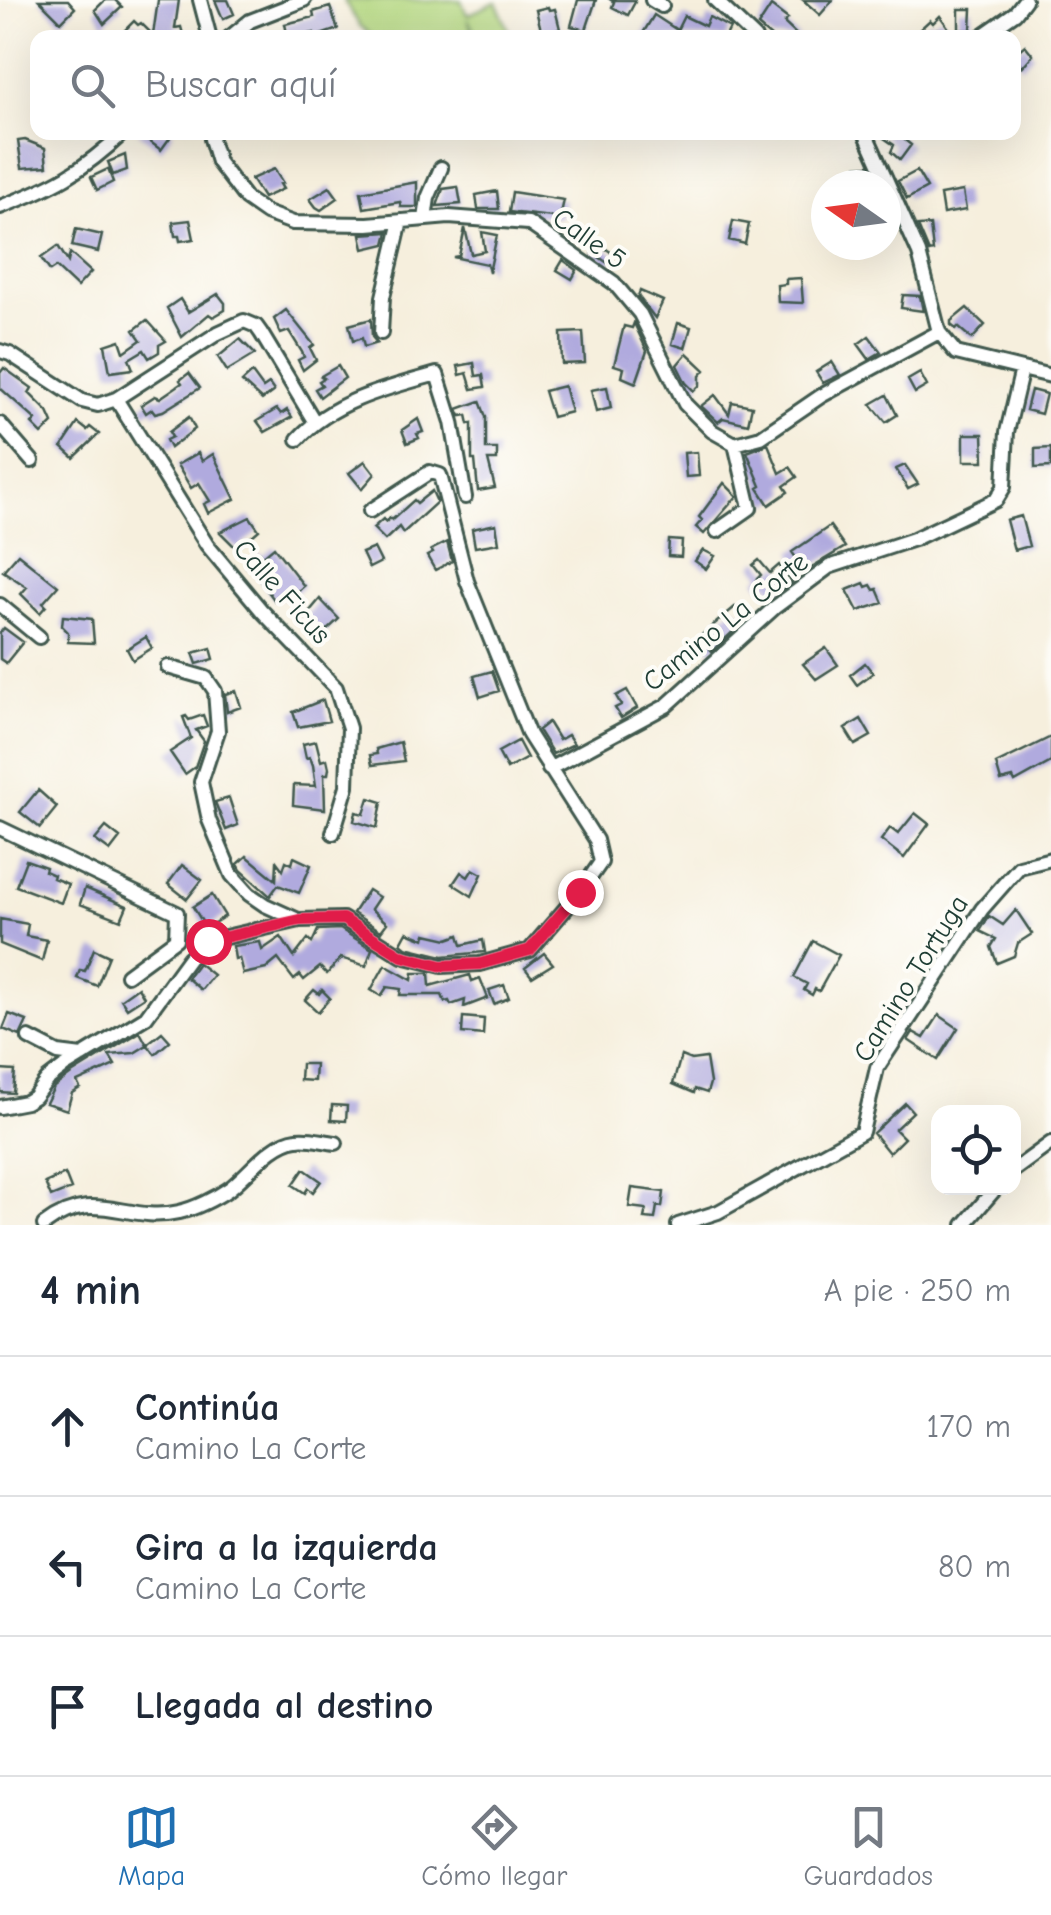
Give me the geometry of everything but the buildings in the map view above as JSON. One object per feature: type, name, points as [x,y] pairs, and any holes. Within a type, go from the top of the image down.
[{"type":"street","points":[[200,0],[208,30]]},
{"type":"street","points":[[239,30],[250,21],[304,0]]},
{"type":"street","points":[[715,0],[746,30]]},
{"type":"street","points":[[991,30],[1016,13],[1024,0]]},
{"type":"street","points":[[0,207],[50,188],[90,164],[116,140]]},
{"type":"street","name":"Calle 5","points":[[211,140],[218,162],[246,199],[266,214],[293,222],[368,224],[449,217],[528,223],[614,283],[640,314],[685,404],[712,431],[734,444]]},
{"type":"street","points":[[869,140],[920,253],[939,332],[956,353],[1051,376]]},
{"type":"street","points":[[425,219],[428,198],[441,168]]},
{"type":"street","points":[[381,333],[384,296],[401,221]]},
{"type":"street","points":[[0,351],[98,406],[116,400],[218,333],[244,321],[261,333],[314,421]]},
{"type":"street","points":[[716,531],[750,508],[734,444],[762,437],[821,396],[939,332]]},
{"type":"street","name":"Camino La Corte","points":[[549,769],[666,706],[774,608],[828,568],[914,539],[996,500],[1004,486],[1007,432],[1022,369]]},
{"type":"street","points":[[298,439],[314,421],[383,389],[438,374],[452,422],[465,497]]},
{"type":"street","name":"Calle Ficus","points":[[116,400],[207,545],[262,611],[336,688],[349,728],[347,786],[333,833]]},
{"type":"street","points":[[0,424],[32,462]]},
{"type":"street","points":[[0,1107],[26,1102],[48,1080],[146,1017],[189,958],[208,941],[300,920],[343,919],[402,956],[442,966],[480,964],[530,950],[601,862],[596,840],[528,735],[467,581],[440,475],[430,472],[370,511]]},
{"type":"street","points":[[0,605],[39,638]]},
{"type":"street","points":[[168,668],[206,678],[215,691],[218,731],[202,782],[209,820],[232,875],[265,905],[300,920]]},
{"type":"street","points":[[0,828],[177,913],[176,940],[127,975]]},
{"type":"street","name":"Camino Tortuga","points":[[678,1225],[718,1212],[862,1132],[877,1068],[982,909],[1019,867],[1051,859]]},
{"type":"street","points":[[29,1038],[58,1053],[82,1056]]},
{"type":"street","points":[[44,1225],[58,1214],[88,1205],[151,1214],[180,1212],[226,1192],[284,1142],[299,1138],[336,1143]]},
{"type":"street","points":[[1021,1165],[1051,1143]]},
{"type":"street","points":[[964,1225],[990,1195]]},
{"type":"green space","points":[[461,0],[467,15],[496,2],[509,30],[474,30],[468,19],[471,30],[365,30],[344,1]]},
{"type":"route","points":[[208,941],[300,920],[343,919],[402,956],[442,966],[480,964],[530,950],[580,892]]}]
